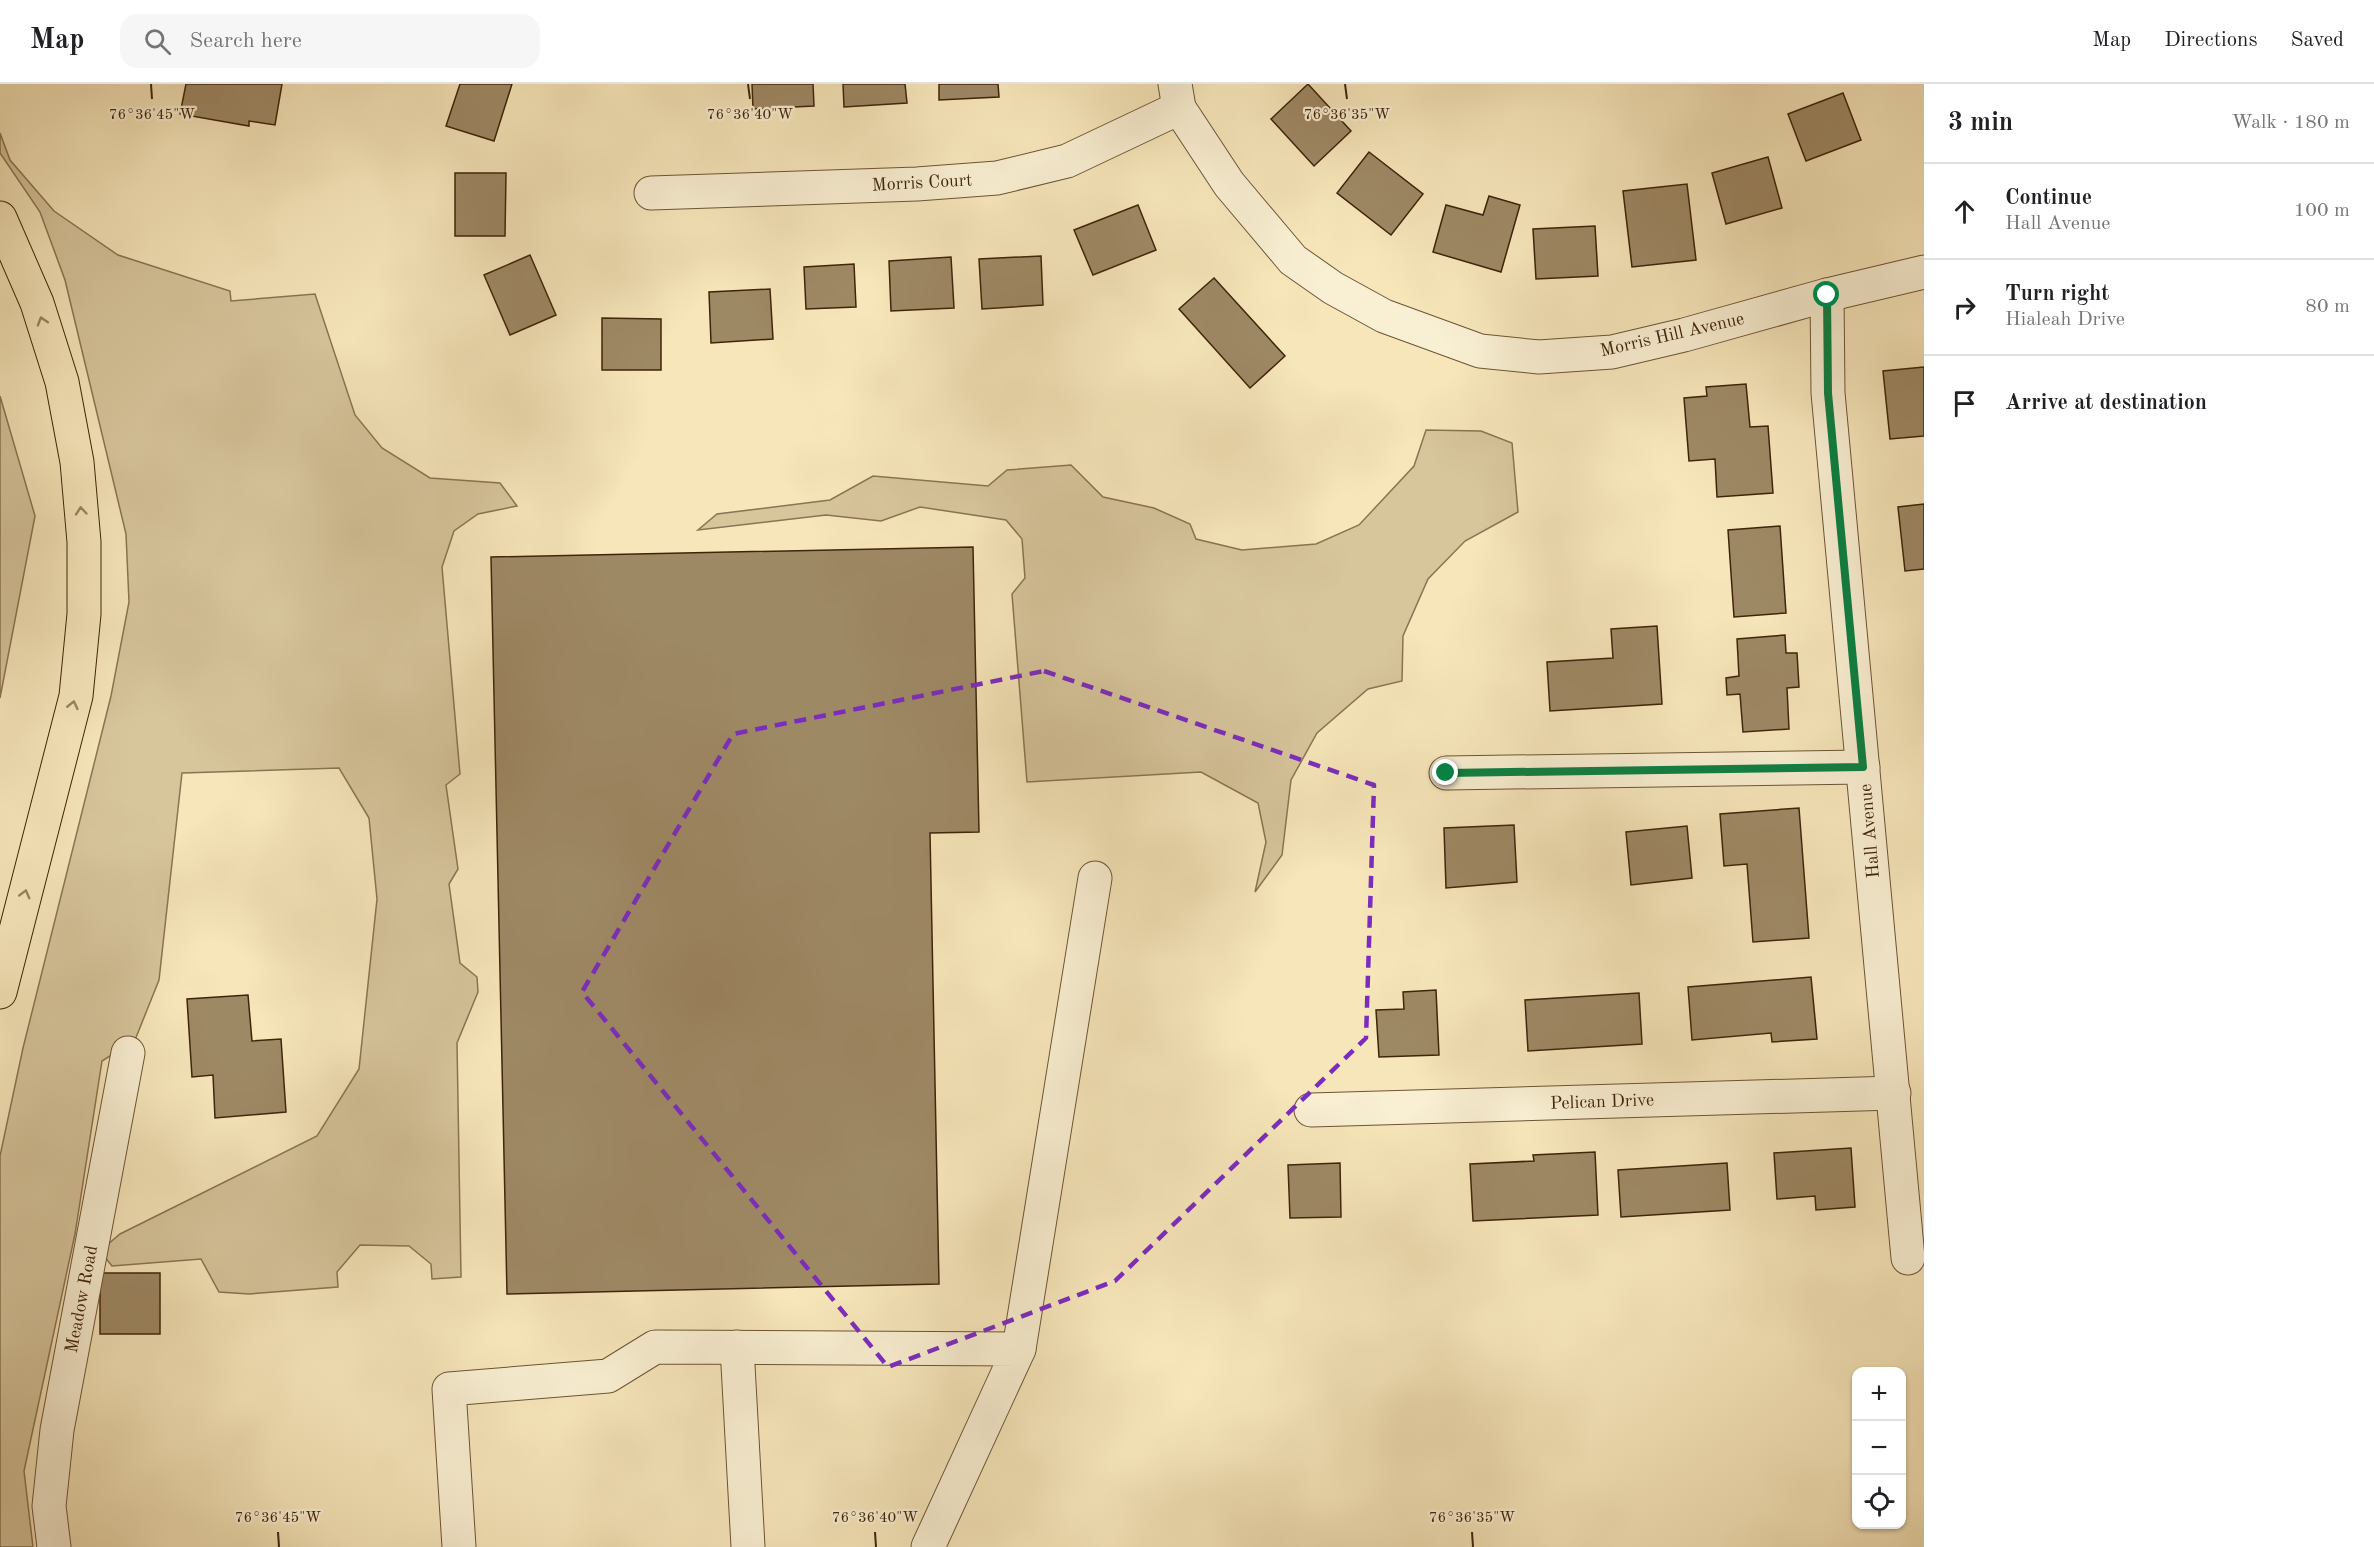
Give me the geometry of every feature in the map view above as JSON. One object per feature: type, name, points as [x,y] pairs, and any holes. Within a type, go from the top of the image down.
[{"type":"highway","points":[[0,218],[37,303],[62,382],[77,462],[84,542],[84,614],[76,696],[0,992]]},
{"type":"street","name":"Morris Court","points":[[651,193],[917,184],[997,178],[1067,161],[1177,96]]},
{"type":"street","name":"Morris Hill Avenue","points":[[1177,96],[1229,184],[1293,260],[1333,288],[1383,316],[1480,351],[1539,357],[1612,352],[1827,295],[1924,272]]},
{"type":"street","name":"Hall Avenue","points":[[1827,295],[1828,393],[1908,1258]]},
{"type":"street","points":[[1446,773],[1863,767]]},
{"type":"street","points":[[927,1547],[1019,1349],[1095,878]]},
{"type":"street","name":"Meadow Road","points":[[54,1547],[49,1506],[57,1430],[128,1053]]},
{"type":"street","name":"Pelican Drive","points":[[1311,1110],[1894,1093]]},
{"type":"street","points":[[459,1547],[448,1389],[608,1376],[655,1347],[1019,1349]]},
{"type":"street","points":[[737,1347],[748,1547]]},
{"type":"highlighted area","points":[[1044,671],[1374,785],[1366,1038],[1115,1281],[888,1367],[582,992],[733,734]]},
{"type":"shaded area","points":[[0,133],[10,160],[54,211],[118,255],[230,291],[231,301],[315,294],[355,415],[382,448],[430,478],[500,483],[517,506],[478,514],[454,531],[442,567],[460,774],[446,785],[458,869],[449,884],[460,963],[477,977],[478,992],[457,1043],[461,1277],[432,1279],[431,1264],[409,1246],[360,1245],[337,1272],[338,1287],[249,1294],[219,1292],[201,1259],[112,1266],[100,1251],[120,1234],[317,1136],[359,1069],[377,899],[369,818],[339,768],[182,773],[159,980],[135,1040],[102,1061],[75,1234],[24,1471],[33,1547],[0,1547],[0,1156],[23,1048],[111,696],[129,602],[126,534],[65,280],[40,212],[0,153]]},
{"type":"shaded area","points":[[0,396],[35,516],[0,698]]},
{"type":"shaded area","points":[[1426,430],[1481,431],[1512,443],[1518,512],[1465,541],[1428,579],[1403,636],[1402,681],[1368,689],[1317,733],[1291,780],[1282,855],[1255,892],[1266,842],[1258,803],[1201,772],[1027,782],[1012,594],[1025,578],[1022,539],[1006,520],[920,507],[881,521],[826,515],[698,530],[717,514],[830,500],[873,476],[988,486],[1007,470],[1071,465],[1103,497],[1154,508],[1190,524],[1196,539],[1242,550],[1316,544],[1359,525],[1414,466]]},
{"type":"building","points":[[186,84],[282,84],[275,125],[249,121],[249,126],[180,114]]},
{"type":"building","points":[[460,84],[512,84],[494,141],[446,126]]},
{"type":"building","points":[[752,84],[813,84],[814,106],[753,109]]},
{"type":"building","points":[[843,84],[905,84],[907,103],[844,107]]},
{"type":"building","points":[[939,84],[998,84],[999,97],[939,100]]},
{"type":"building","points":[[1308,84],[1351,131],[1314,166],[1271,119]]},
{"type":"building","points":[[1843,93],[1861,140],[1806,161],[1788,114]]},
{"type":"building","points":[[1369,152],[1423,194],[1391,235],[1337,193]]},
{"type":"building","points":[[1768,157],[1782,208],[1726,224],[1712,173]]},
{"type":"building","points":[[455,173],[506,173],[505,236],[455,236]]},
{"type":"building","points":[[1687,184],[1696,260],[1632,267],[1623,191]]},
{"type":"building","points":[[1489,196],[1520,205],[1501,272],[1433,252],[1446,205],[1483,215]]},
{"type":"building","points":[[1138,205],[1156,250],[1093,275],[1074,230]]},
{"type":"building","points":[[1595,226],[1598,276],[1536,279],[1533,229]]},
{"type":"building","points":[[530,255],[556,315],[510,335],[484,275]]},
{"type":"building","points":[[1041,256],[1043,305],[982,309],[979,259]]},
{"type":"building","points":[[951,257],[954,308],[891,311],[889,261]]},
{"type":"building","points":[[854,264],[856,307],[806,309],[804,267]]},
{"type":"building","points":[[1214,278],[1285,356],[1250,388],[1179,309]]},
{"type":"building","points":[[770,289],[773,339],[711,343],[709,292]]},
{"type":"building","points":[[602,318],[661,319],[661,370],[602,370]]},
{"type":"building","points":[[1924,367],[1924,436],[1890,439],[1883,371]]},
{"type":"building","points":[[1746,384],[1750,427],[1768,426],[1773,493],[1717,497],[1715,459],[1689,461],[1684,398],[1707,396],[1706,387]]},
{"type":"building","points":[[1924,504],[1924,569],[1905,571],[1898,507]]},
{"type":"building","points":[[1780,526],[1786,613],[1734,617],[1728,530]]},
{"type":"building","points":[[973,547],[979,832],[930,833],[939,1284],[507,1294],[491,557]]},
{"type":"building","points":[[1657,626],[1662,704],[1550,711],[1547,662],[1613,658],[1611,629]]},
{"type":"building","points":[[1785,635],[1786,653],[1797,653],[1799,687],[1787,688],[1789,729],[1743,732],[1740,694],[1727,695],[1726,678],[1739,676],[1737,639]]},
{"type":"building","points":[[1799,808],[1809,938],[1753,942],[1747,864],[1724,866],[1720,814]]},
{"type":"building","points":[[1514,825],[1517,882],[1446,888],[1444,828]]},
{"type":"building","points":[[1687,826],[1692,878],[1631,885],[1626,832]]},
{"type":"building","points":[[1811,977],[1817,1039],[1772,1042],[1771,1033],[1692,1040],[1688,987]]},
{"type":"building","points":[[1436,990],[1439,1055],[1379,1057],[1376,1010],[1404,1009],[1403,992]]},
{"type":"building","points":[[1639,993],[1642,1044],[1528,1051],[1525,1000]]},
{"type":"building","points":[[248,995],[252,1041],[281,1039],[286,1112],[215,1118],[213,1075],[192,1077],[187,999]]},
{"type":"building","points":[[1851,1148],[1855,1207],[1816,1210],[1815,1196],[1777,1199],[1774,1153]]},
{"type":"building","points":[[1595,1152],[1598,1215],[1473,1221],[1470,1164],[1534,1161],[1533,1155]]},
{"type":"building","points":[[1340,1163],[1341,1217],[1290,1218],[1288,1165]]},
{"type":"building","points":[[1727,1163],[1730,1210],[1621,1217],[1618,1170]]},
{"type":"building","points":[[100,1273],[160,1273],[160,1334],[100,1334]]},
{"type":"route","points":[[1446,773],[1863,767],[1828,393],[1827,295]]}]
